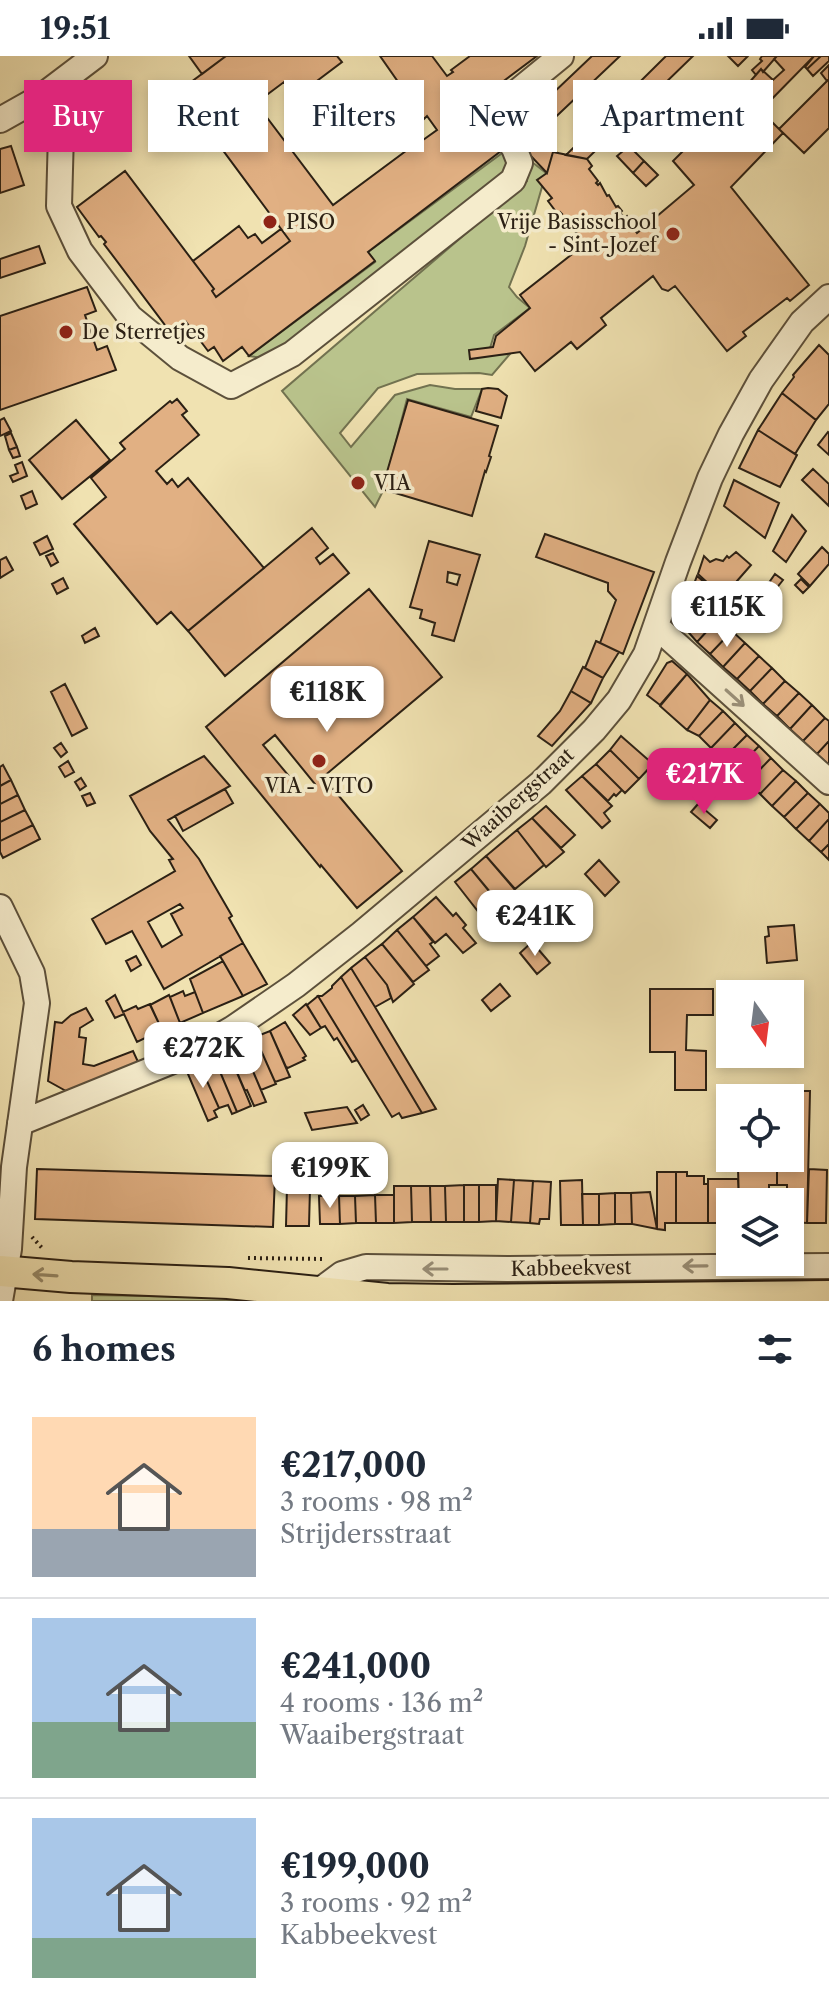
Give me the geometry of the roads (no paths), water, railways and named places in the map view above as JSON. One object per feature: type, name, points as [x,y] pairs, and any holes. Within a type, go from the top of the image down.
[{"type":"main road","name":"Kabbeekvest","points":[[2,1281],[71,1277],[228,1283],[387,1299],[829,1296]]},
{"type":"street","points":[[63,80],[95,56]]},
{"type":"street","points":[[60,152],[59,206],[80,251],[130,317],[180,358],[231,386],[292,354],[513,180],[520,163],[514,148],[492,117],[495,110],[561,56]]},
{"type":"street","points":[[0,120],[24,107]]},
{"type":"street","name":"Waaibergstraat","points":[[20,1123],[185,1056],[232,1029],[361,934],[541,783],[594,730],[619,700],[646,654],[699,506],[731,434],[761,380],[802,322],[829,297]]},
{"type":"street","points":[[657,627],[829,782]]},
{"type":"street","points":[[0,907],[32,973],[37,1003],[14,1167],[9,1249],[2,1281]]},
{"type":"street","name":"Kabbeekvest","points":[[319,1291],[342,1274],[366,1267],[829,1266]]},
{"type":"place","name":"PISO","points":[[270,222]]},
{"type":"place","name":"Vrije Basisschool - Sint-Jozef","points":[[673,234]]},
{"type":"place","name":"De Sterretjes","points":[[66,332]]},
{"type":"place","name":"VIA","points":[[358,483]]},
{"type":"place","name":"VIA - VITO","points":[[319,761]]}]
